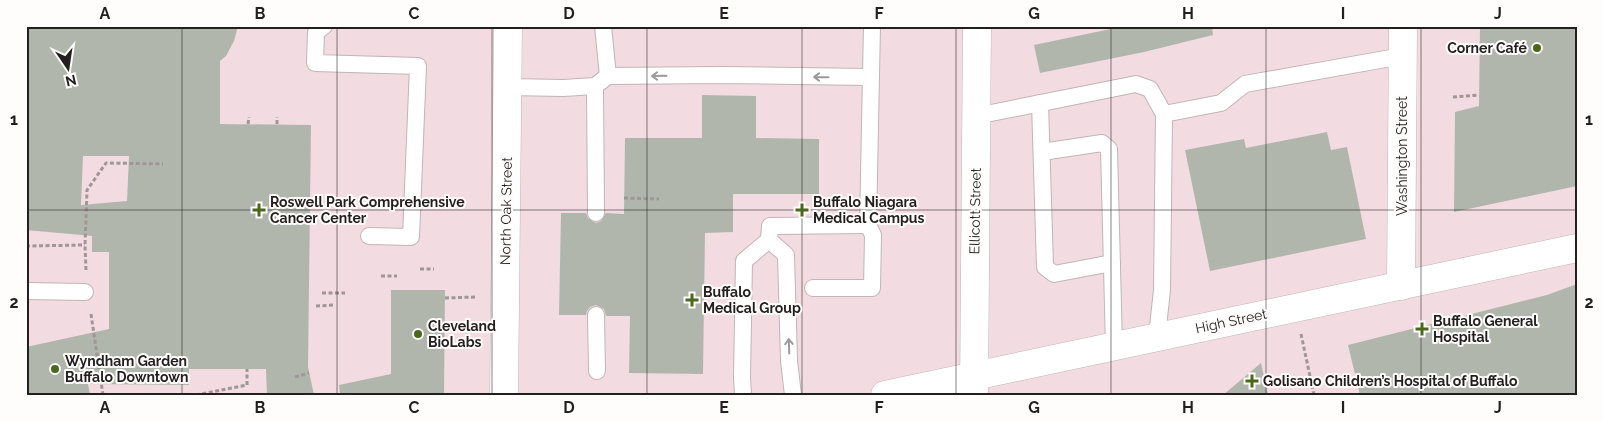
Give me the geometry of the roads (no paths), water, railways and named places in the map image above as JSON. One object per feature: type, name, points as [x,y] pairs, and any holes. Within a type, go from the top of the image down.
[{"type":"street","name":"North Oak Street","points":[[504,395],[508,26]]},
{"type":"street","name":"Ellicott Street","points":[[974,385],[977,26]]},
{"type":"street","name":"Washington Street","points":[[1401,286],[1402,26]]},
{"type":"street","name":"High Street","points":[[885,395],[974,385],[1157,336],[1577,248]]},
{"type":"lane","points":[[324,26],[316,32],[315,63],[418,66],[411,237],[369,236]]},
{"type":"lane","points":[[596,213],[603,26]]},
{"type":"lane","points":[[813,288],[872,288],[873,235],[868,225],[872,26]]},
{"type":"lane","points":[[1164,114],[1221,103],[1245,84],[1402,56]]},
{"type":"lane","points":[[507,87],[562,88],[601,81],[722,75],[870,77]]},
{"type":"lane","points":[[976,116],[1136,84],[1150,89],[1164,114],[1162,290],[1157,336]]},
{"type":"lane","points":[[1040,103],[1045,267],[1054,274],[1112,263]]},
{"type":"lane","points":[[1042,152],[1102,143],[1108,149],[1114,346]]},
{"type":"lane","points":[[744,395],[742,378],[744,261],[769,240],[770,226],[868,225]]},
{"type":"lane","points":[[769,240],[786,255],[789,361],[792,395]]},
{"type":"lane","points":[[26,291],[85,292]]},
{"type":"lane","points":[[596,315],[597,371]]},
{"type":"place","name":"Corner Café","points":[[1537,48]]},
{"type":"place","name":"Roswell Park Comprehensive Cancer Center","points":[[259,210]]},
{"type":"place","name":"Buffalo Niagara Medical Campus","points":[[802,210]]},
{"type":"place","name":"Buffalo Medical Group","points":[[692,300]]},
{"type":"place","name":"Buffalo General Hospital","points":[[1422,329]]},
{"type":"place","name":"Cleveland BioLabs","points":[[418,334]]},
{"type":"place","name":"Wyndham Garden Buffalo Downtown","points":[[55,369]]},
{"type":"place","name":"Golisano Children’s Hospital of Buffalo","points":[[1252,381]]}]
